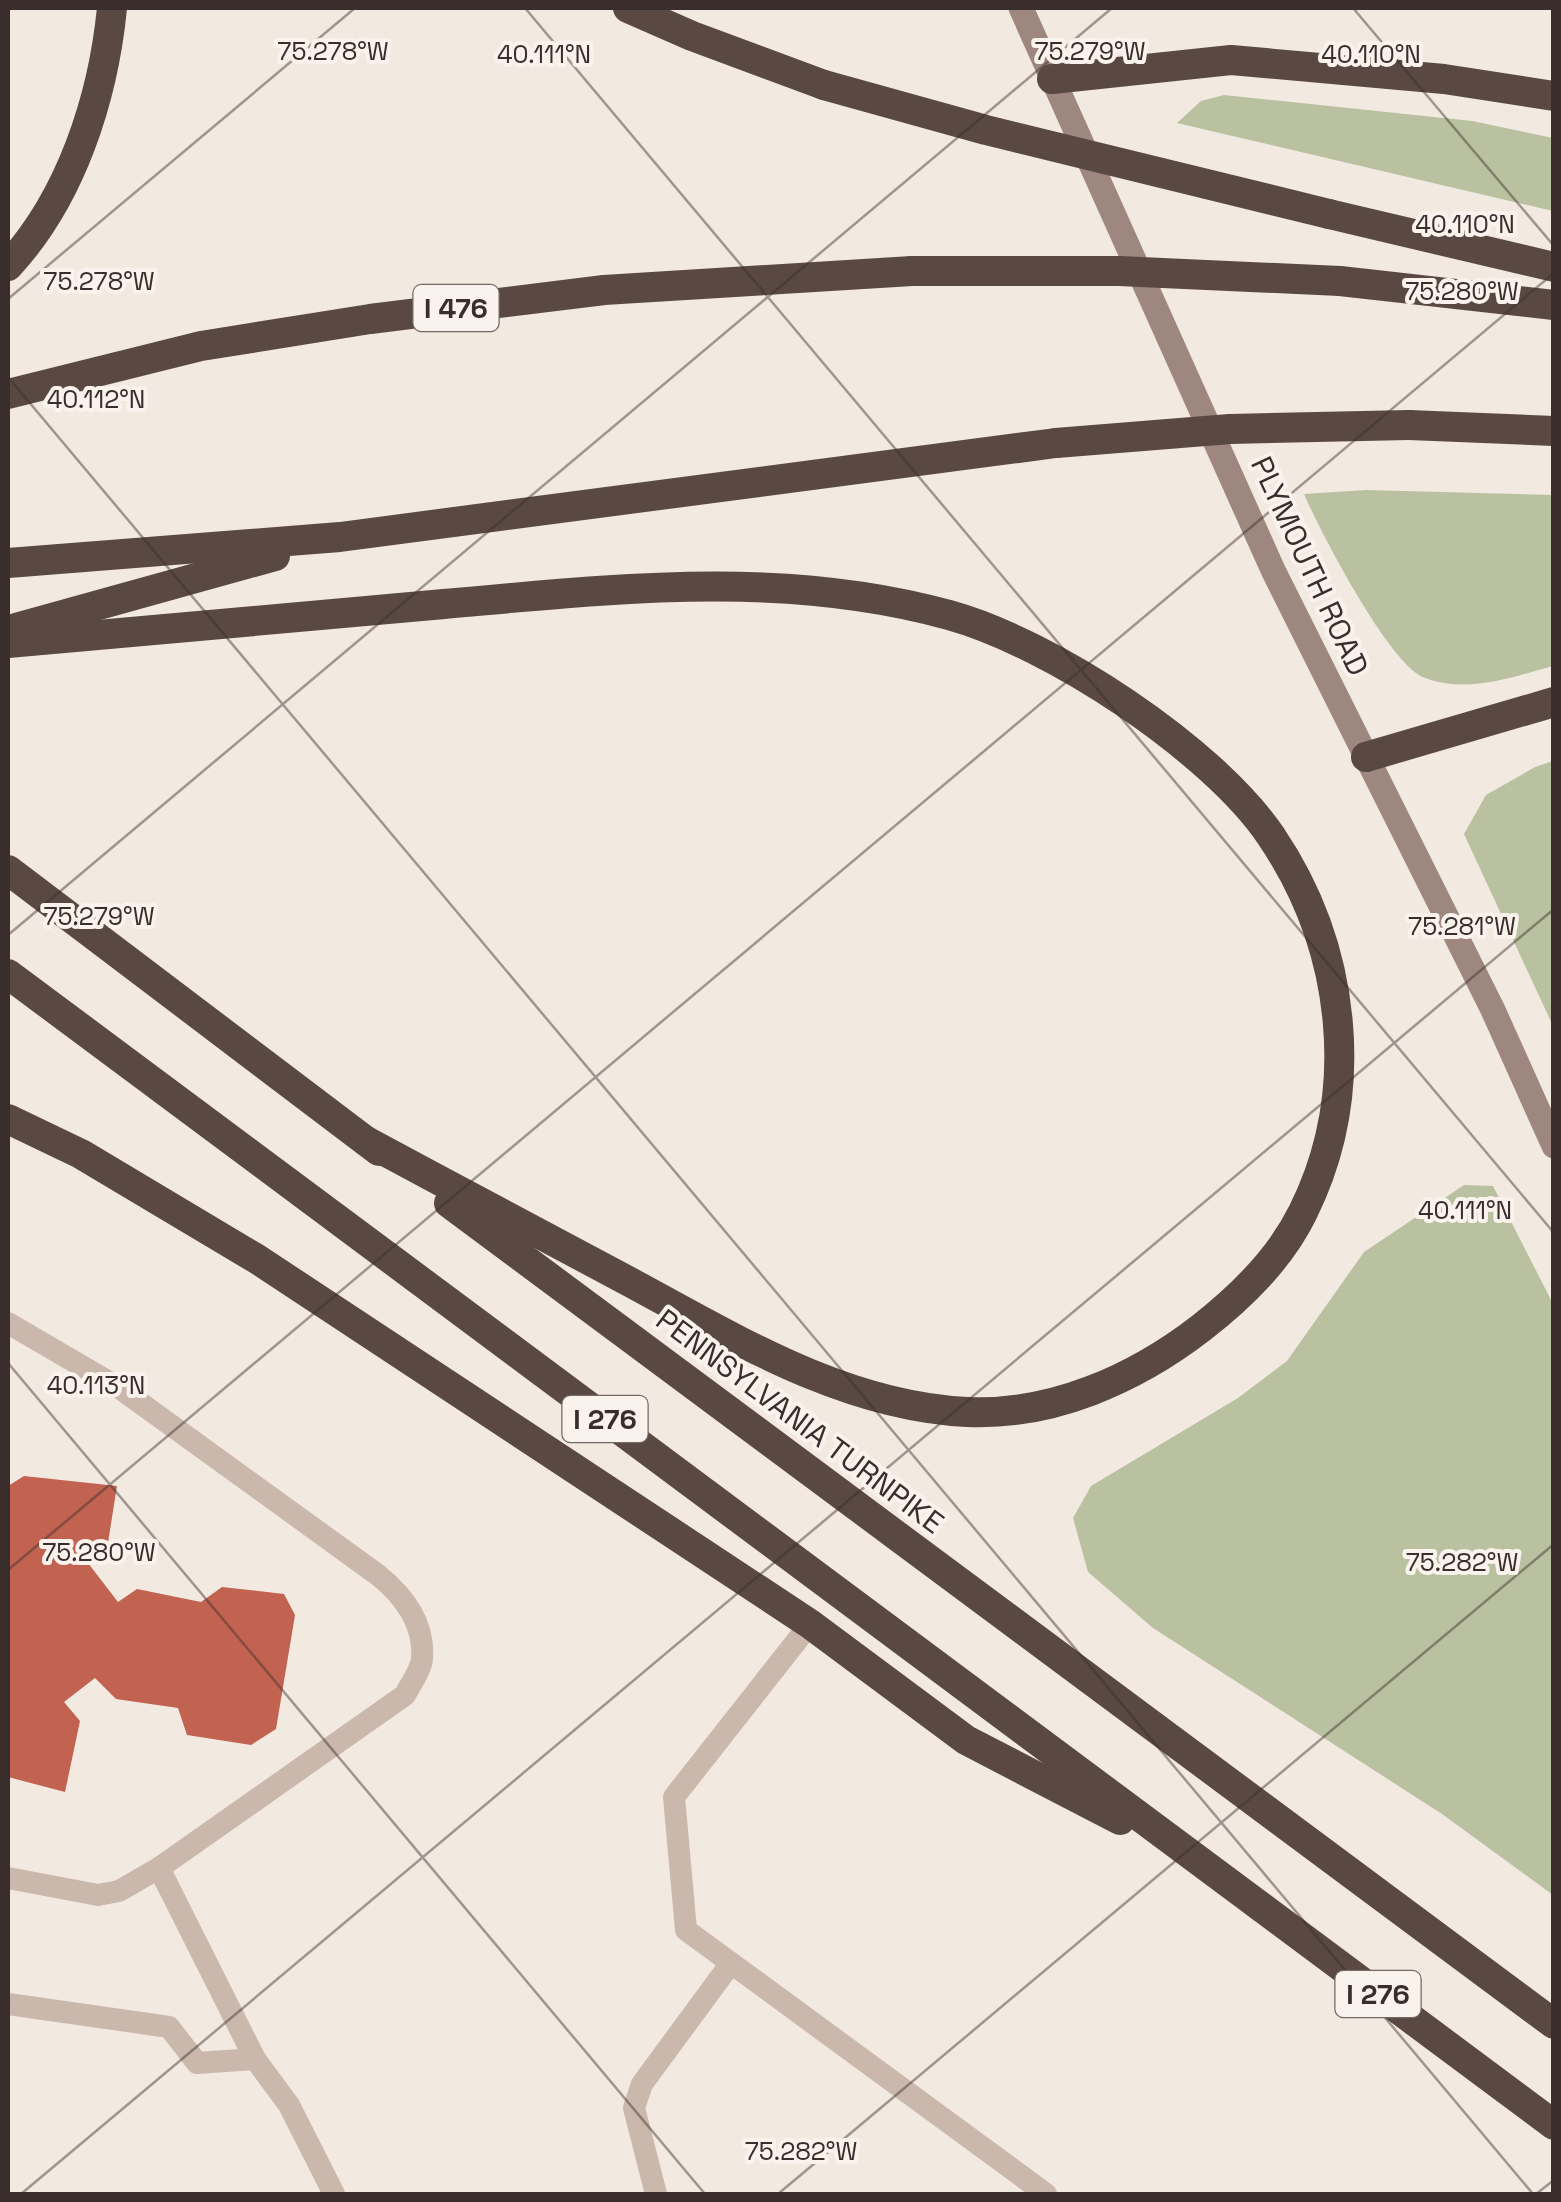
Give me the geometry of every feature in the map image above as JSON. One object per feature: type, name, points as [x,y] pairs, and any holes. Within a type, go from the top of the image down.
[{"type":"highway","points":[[8,266],[52,206],[80,145],[96,99],[112,8]]},
{"type":"highway","points":[[628,8],[824,85],[986,130],[1554,267]]},
{"type":"highway","points":[[1052,80],[1231,60],[1444,79],[1554,96]]},
{"type":"highway","name":"I 476","points":[[8,394],[201,346],[370,319],[604,290],[912,271],[1119,270],[1340,282],[1554,305]]},
{"type":"highway","points":[[8,563],[340,538],[1056,443],[1230,429],[1409,425],[1554,431]]},
{"type":"highway","points":[[8,631],[340,538]]},
{"type":"highway","points":[[8,642],[654,586],[790,588],[957,616],[1060,663],[1214,772],[1270,835],[1308,903],[1326,949],[1336,998],[1340,1080],[1331,1131],[1302,1214],[1284,1243],[1257,1280],[1178,1346],[1115,1380],[1042,1407],[963,1412],[894,1400],[822,1380],[746,1344],[366,1141]]},
{"type":"highway","points":[[1366,756],[1554,702]]},
{"type":"highway","name":"PENNSYLVANIA TURNPIKE","points":[[8,870],[366,1141],[1554,2024]]},
{"type":"highway","name":"I 276","points":[[8,974],[1554,2125]]},
{"type":"highway","points":[[8,1119],[81,1154],[257,1259],[810,1624],[966,1740],[1203,1864]]},
{"type":"main road","name":"PLYMOUTH ROAD","points":[[1021,8],[1273,570],[1493,1010],[1554,1146]]},
{"type":"lane","points":[[8,1323],[121,1389],[401,1594],[419,1626],[423,1662],[404,1695],[159,1868],[119,1891],[98,1894],[8,1878]]},
{"type":"lane","points":[[810,1624],[674,1797],[686,1930],[1046,2194]]},
{"type":"lane","points":[[159,1868],[255,2058],[289,2105],[334,2194]]},
{"type":"lane","points":[[656,2194],[634,2108],[642,2084],[731,1963]]},
{"type":"lane","points":[[8,2004],[168,2027],[197,2063],[255,2058]]},
{"type":"green space","points":[[1224,95],[1472,121],[1553,138],[1553,211],[1177,123],[1201,101]]},
{"type":"green space","points":[[1366,490],[1553,495],[1553,666],[1474,684],[1441,683],[1410,668],[1357,595],[1304,494]]},
{"type":"green space","points":[[1554,761],[1553,1026],[1464,834],[1486,795],[1535,767]]},
{"type":"green space","points":[[1464,1185],[1493,1186],[1553,1304],[1553,1895],[1442,1814],[1153,1628],[1088,1572],[1073,1518],[1091,1486],[1238,1398],[1287,1361],[1364,1252]]},
{"type":"building","points":[[24,1476],[117,1486],[107,1549],[88,1563],[118,1602],[137,1589],[201,1602],[222,1587],[284,1594],[295,1615],[276,1729],[251,1745],[187,1735],[178,1708],[116,1699],[95,1678],[64,1702],[80,1721],[65,1792],[8,1777],[8,1486]]}]
